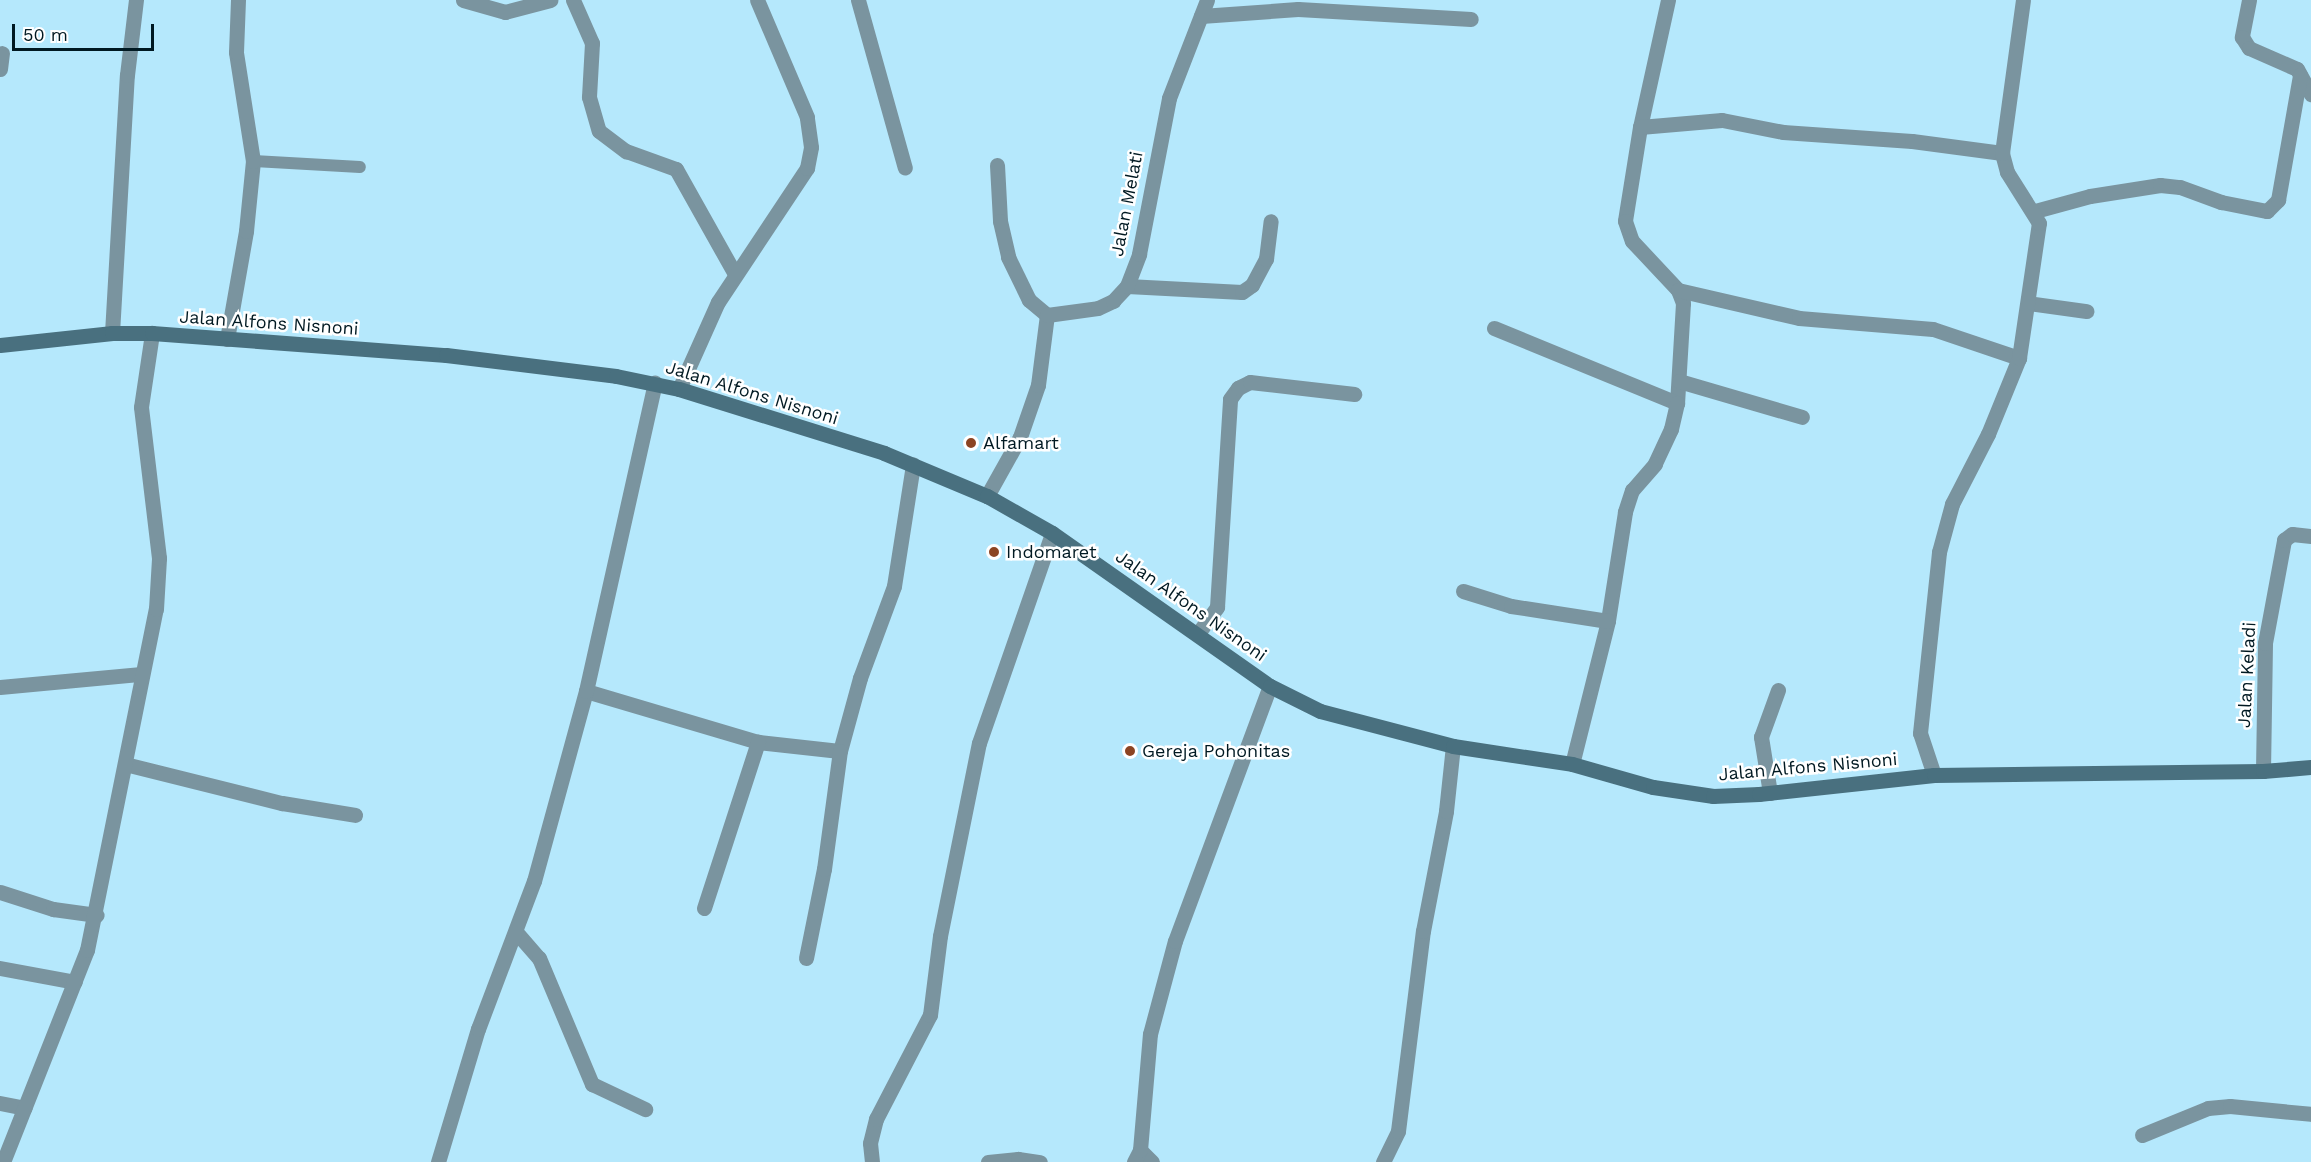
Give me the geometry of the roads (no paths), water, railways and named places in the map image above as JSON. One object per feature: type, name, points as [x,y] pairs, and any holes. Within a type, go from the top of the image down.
[{"type":"main road","name":"Jalan Alfons Nisnoni","points":[[0,345],[112,333],[152,333],[446,355],[655,383],[679,389],[913,464],[987,496],[1052,533],[1199,632],[1270,686],[1320,711],[1453,746],[1572,764],[1653,787],[1713,796],[1770,793],[1934,776],[2263,771],[2311,767]]},
{"type":"street","points":[[112,333],[127,75],[136,0]]},
{"type":"street","points":[[227,339],[246,231],[253,161],[236,52],[238,0]]},
{"type":"street","points":[[464,0],[506,12],[550,0]]},
{"type":"street","points":[[573,0],[592,43],[589,97],[599,131],[626,151],[676,169],[735,274]]},
{"type":"street","points":[[679,389],[735,274],[797,188],[807,168],[812,147],[807,117],[757,0]]},
{"type":"street","points":[[858,0],[905,168]]},
{"type":"street","name":"Jalan Melati","points":[[1047,315],[1098,308],[1113,301],[1127,286],[1139,254],[1169,98],[1207,0]]},
{"type":"street","points":[[1572,764],[1608,621],[1628,501],[1632,490],[1655,464],[1671,429],[1677,403],[1684,315],[1678,290],[1632,241],[1626,228],[1640,127],[1668,0]]},
{"type":"street","points":[[1934,776],[1923,750],[1920,715],[1944,525],[1988,434],[2019,358],[2039,224],[2035,211],[2007,172],[2002,153],[2023,0]]},
{"type":"street","points":[[2249,0],[2242,37],[2249,48],[2282,60],[2300,75],[2311,94]]},
{"type":"street","points":[[1201,16],[1298,9],[1471,19]]},
{"type":"street","points":[[0,69],[2,53]]},
{"type":"street","points":[[2035,211],[2090,196],[2160,185],[2180,187],[2221,202],[2267,211],[2278,200],[2300,75]]},
{"type":"street","points":[[1640,127],[1722,120],[1782,132],[1912,141],[2002,153]]},
{"type":"street","points":[[987,496],[1020,437],[1031,406],[1047,338],[1047,315],[1029,300],[1008,257],[1000,221],[997,165]]},
{"type":"street","points":[[1127,286],[1242,292],[1252,285],[1266,259],[1271,221]]},
{"type":"street","points":[[1678,290],[1799,318],[1933,329],[2019,358]]},
{"type":"street","points":[[2028,303],[2086,311]]},
{"type":"street","points":[[1494,328],[1677,403]]},
{"type":"street","points":[[3,1162],[75,982],[97,915],[160,579],[141,407],[152,333]]},
{"type":"street","points":[[1679,381],[1802,417]]},
{"type":"street","points":[[1199,632],[1217,607],[1230,399],[1238,388],[1250,382],[1354,394]]},
{"type":"street","points":[[438,1162],[478,1029],[516,932],[586,691],[655,383]]},
{"type":"street","points":[[806,958],[824,869],[840,751],[860,678],[894,586],[913,464]]},
{"type":"street","points":[[872,1162],[870,1143],[876,1119],[930,1015],[940,936],[979,743],[1052,533]]},
{"type":"street","name":"Jalan Keladi","points":[[2263,771],[2265,643],[2284,540],[2292,534],[2311,536]]},
{"type":"street","points":[[1463,591],[1511,606],[1608,621]]},
{"type":"street","points":[[0,687],[141,674]]},
{"type":"street","points":[[1152,1162],[1137,1156],[1150,1034],[1175,941],[1270,686]]},
{"type":"street","points":[[1770,793],[1761,737],[1778,690]]},
{"type":"street","points":[[586,691],[758,742],[840,751]]},
{"type":"street","points":[[704,908],[758,742]]},
{"type":"street","points":[[1383,1162],[1398,1131],[1422,931],[1446,811],[1453,746]]},
{"type":"street","points":[[125,764],[282,803],[355,815]]},
{"type":"street","points":[[0,892],[53,909],[97,915]]},
{"type":"street","points":[[516,932],[539,958],[592,1084],[645,1109]]},
{"type":"street","points":[[0,968],[75,982]]},
{"type":"street","points":[[0,1103],[25,1108]]},
{"type":"street","points":[[2142,1135],[2208,1108],[2230,1106],[2311,1114]]},
{"type":"street","points":[[988,1162],[1018,1160],[1040,1162]]},
{"type":"lane","points":[[253,161],[360,167]]},
{"type":"place","name":"Alfamart","points":[[971,443]]},
{"type":"place","name":"Indomaret","points":[[994,552]]},
{"type":"place","name":"Gereja Pohonitas","points":[[1130,751]]}]
